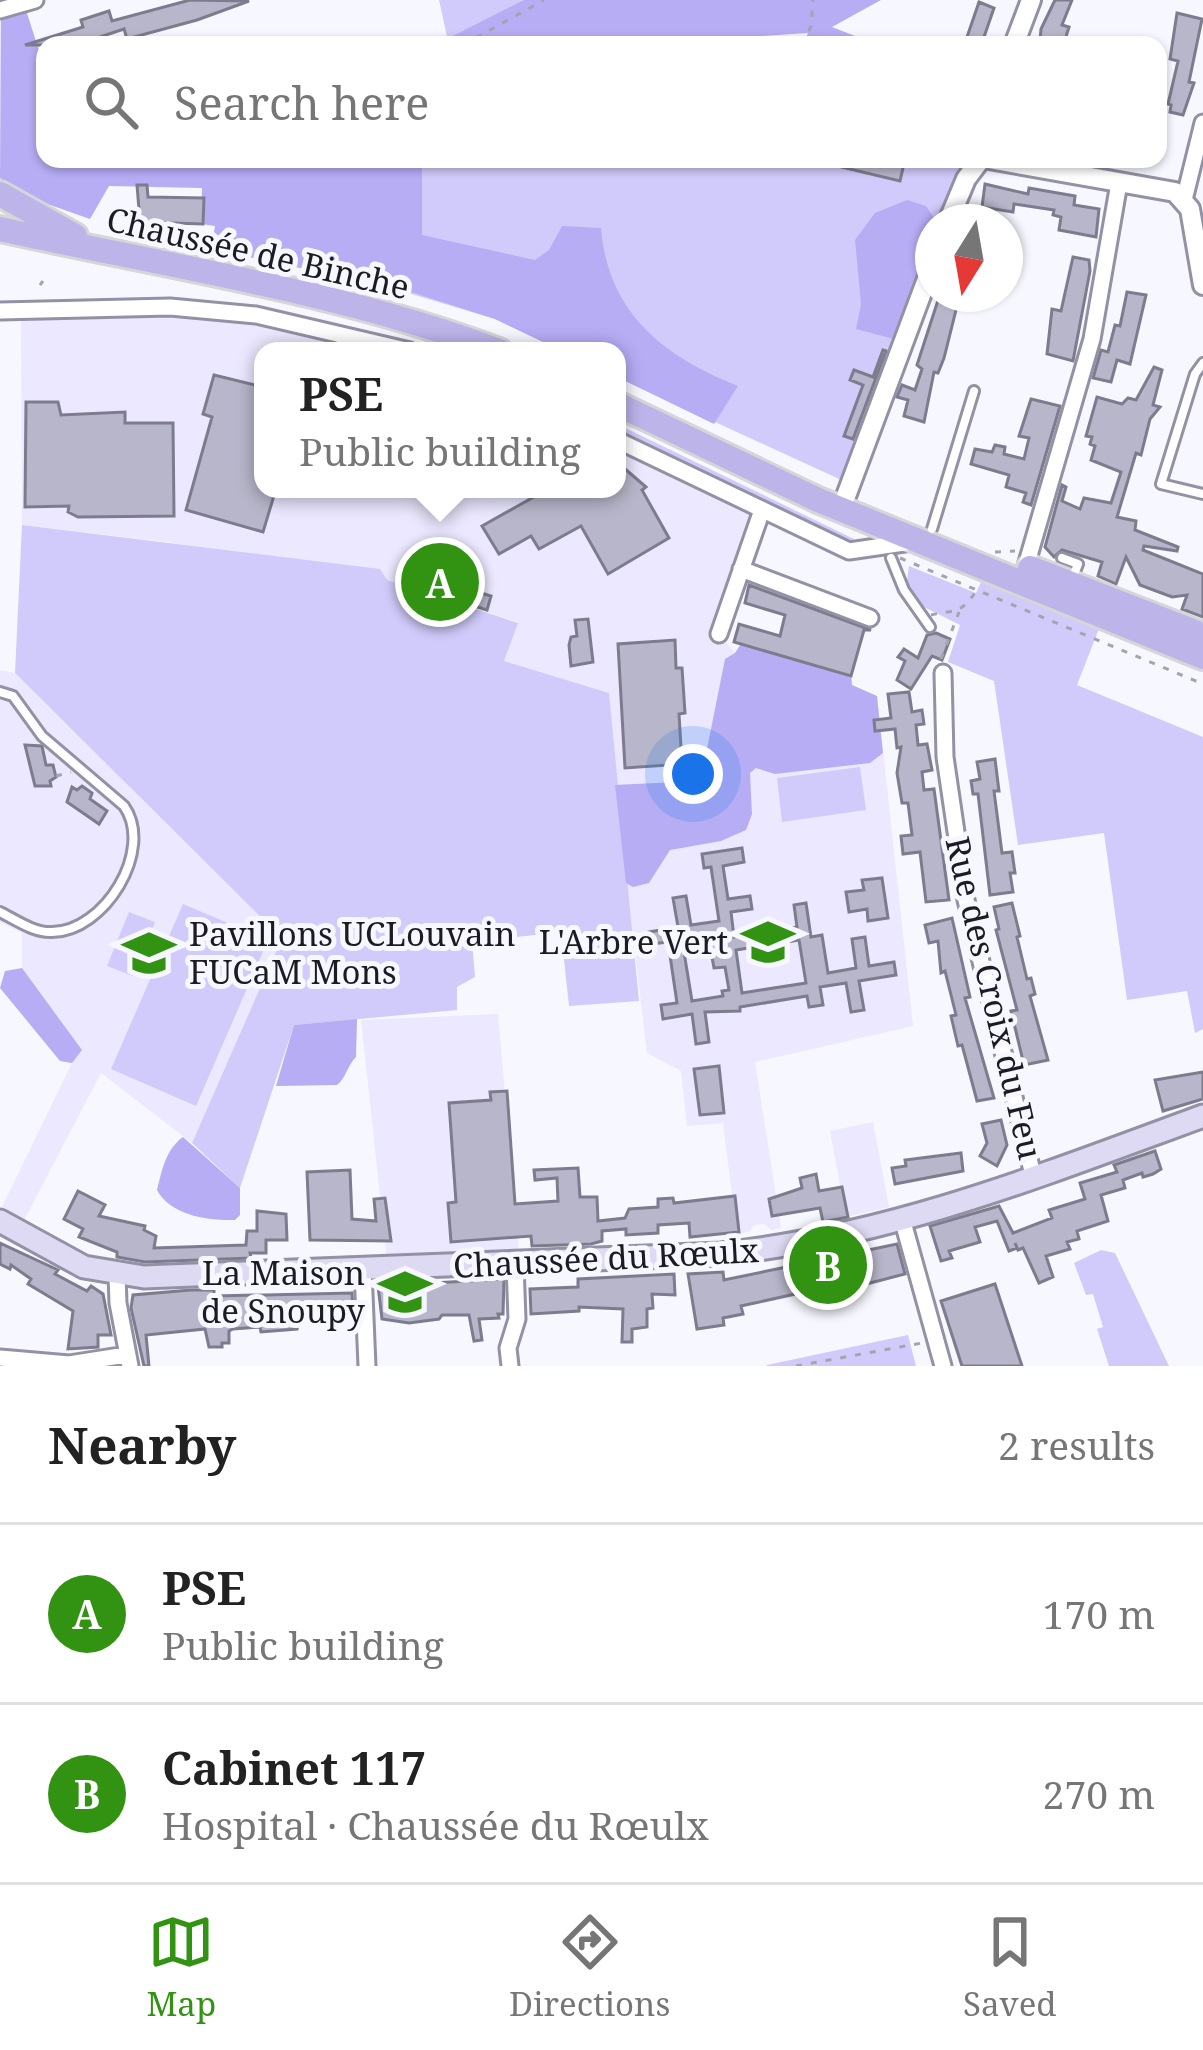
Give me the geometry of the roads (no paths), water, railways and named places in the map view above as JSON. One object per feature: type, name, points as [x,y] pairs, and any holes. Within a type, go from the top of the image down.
[{"type":"main road","points":[[0,194],[115,254]]},
{"type":"main road","name":"Chaussée de Binche","points":[[0,229],[322,297],[473,342]]},
{"type":"main road","points":[[626,408],[773,480],[926,535],[1034,555],[1071,584],[1203,635]]},
{"type":"main road","points":[[714,448],[846,496],[1203,657]]},
{"type":"main road","name":"Chaussée du Rœulx","points":[[0,1221],[84,1267],[117,1275],[515,1265],[721,1254],[796,1245],[903,1222],[1203,1116]]},
{"type":"street","points":[[0,10],[35,0]]},
{"type":"street","points":[[1017,36],[1031,0]]},
{"type":"street","points":[[1184,200],[1203,123]]},
{"type":"street","points":[[956,204],[976,168]]},
{"type":"street","points":[[1035,168],[1165,190],[1184,200],[1190,209],[1203,285]]},
{"type":"street","points":[[1034,555],[1092,339],[1119,183]]},
{"type":"street","name":"Chaussée de Binche","points":[[0,311],[170,307],[256,315],[378,342]]},
{"type":"street","points":[[773,480],[846,496],[915,310]]},
{"type":"street","points":[[626,444],[849,550],[887,554],[926,535]]},
{"type":"street","points":[[719,634],[762,510]]},
{"type":"street","points":[[741,569],[869,618]]},
{"type":"street","name":"Rue des Croix du Feu","points":[[942,666],[945,757],[965,900],[1034,1179]]},
{"type":"street","points":[[903,1222],[943,1366]]},
{"type":"street","points":[[510,1366],[508,1348],[517,1319],[515,1265]]},
{"type":"street","points":[[363,1270],[367,1366]]},
{"type":"street","points":[[0,1358],[68,1364],[128,1361],[117,1275]]},
{"type":"lane","points":[[340,342],[343,332]]},
{"type":"lane","points":[[1203,363],[1195,374],[1161,484],[1203,494]]},
{"type":"lane","points":[[926,535],[974,391]]},
{"type":"lane","points":[[887,554],[928,624]]},
{"type":"lane","points":[[1062,558],[1078,564],[1071,584]]},
{"type":"lane","points":[[0,692],[13,697],[42,736],[132,818],[133,849],[118,885],[95,916],[63,932],[45,933],[0,912]]},
{"type":"place","name":"PSE","points":[[440,582]]},
{"type":"place","name":"L'Arbre Vert","points":[[768,942]]},
{"type":"place","name":"Pavillons UCLouvain FUCaM Mons","points":[[149,953]]},
{"type":"place","name":"Cabinet 117","points":[[828,1265]]},
{"type":"place","name":"La Maison de Snoupy","points":[[405,1292]]}]
